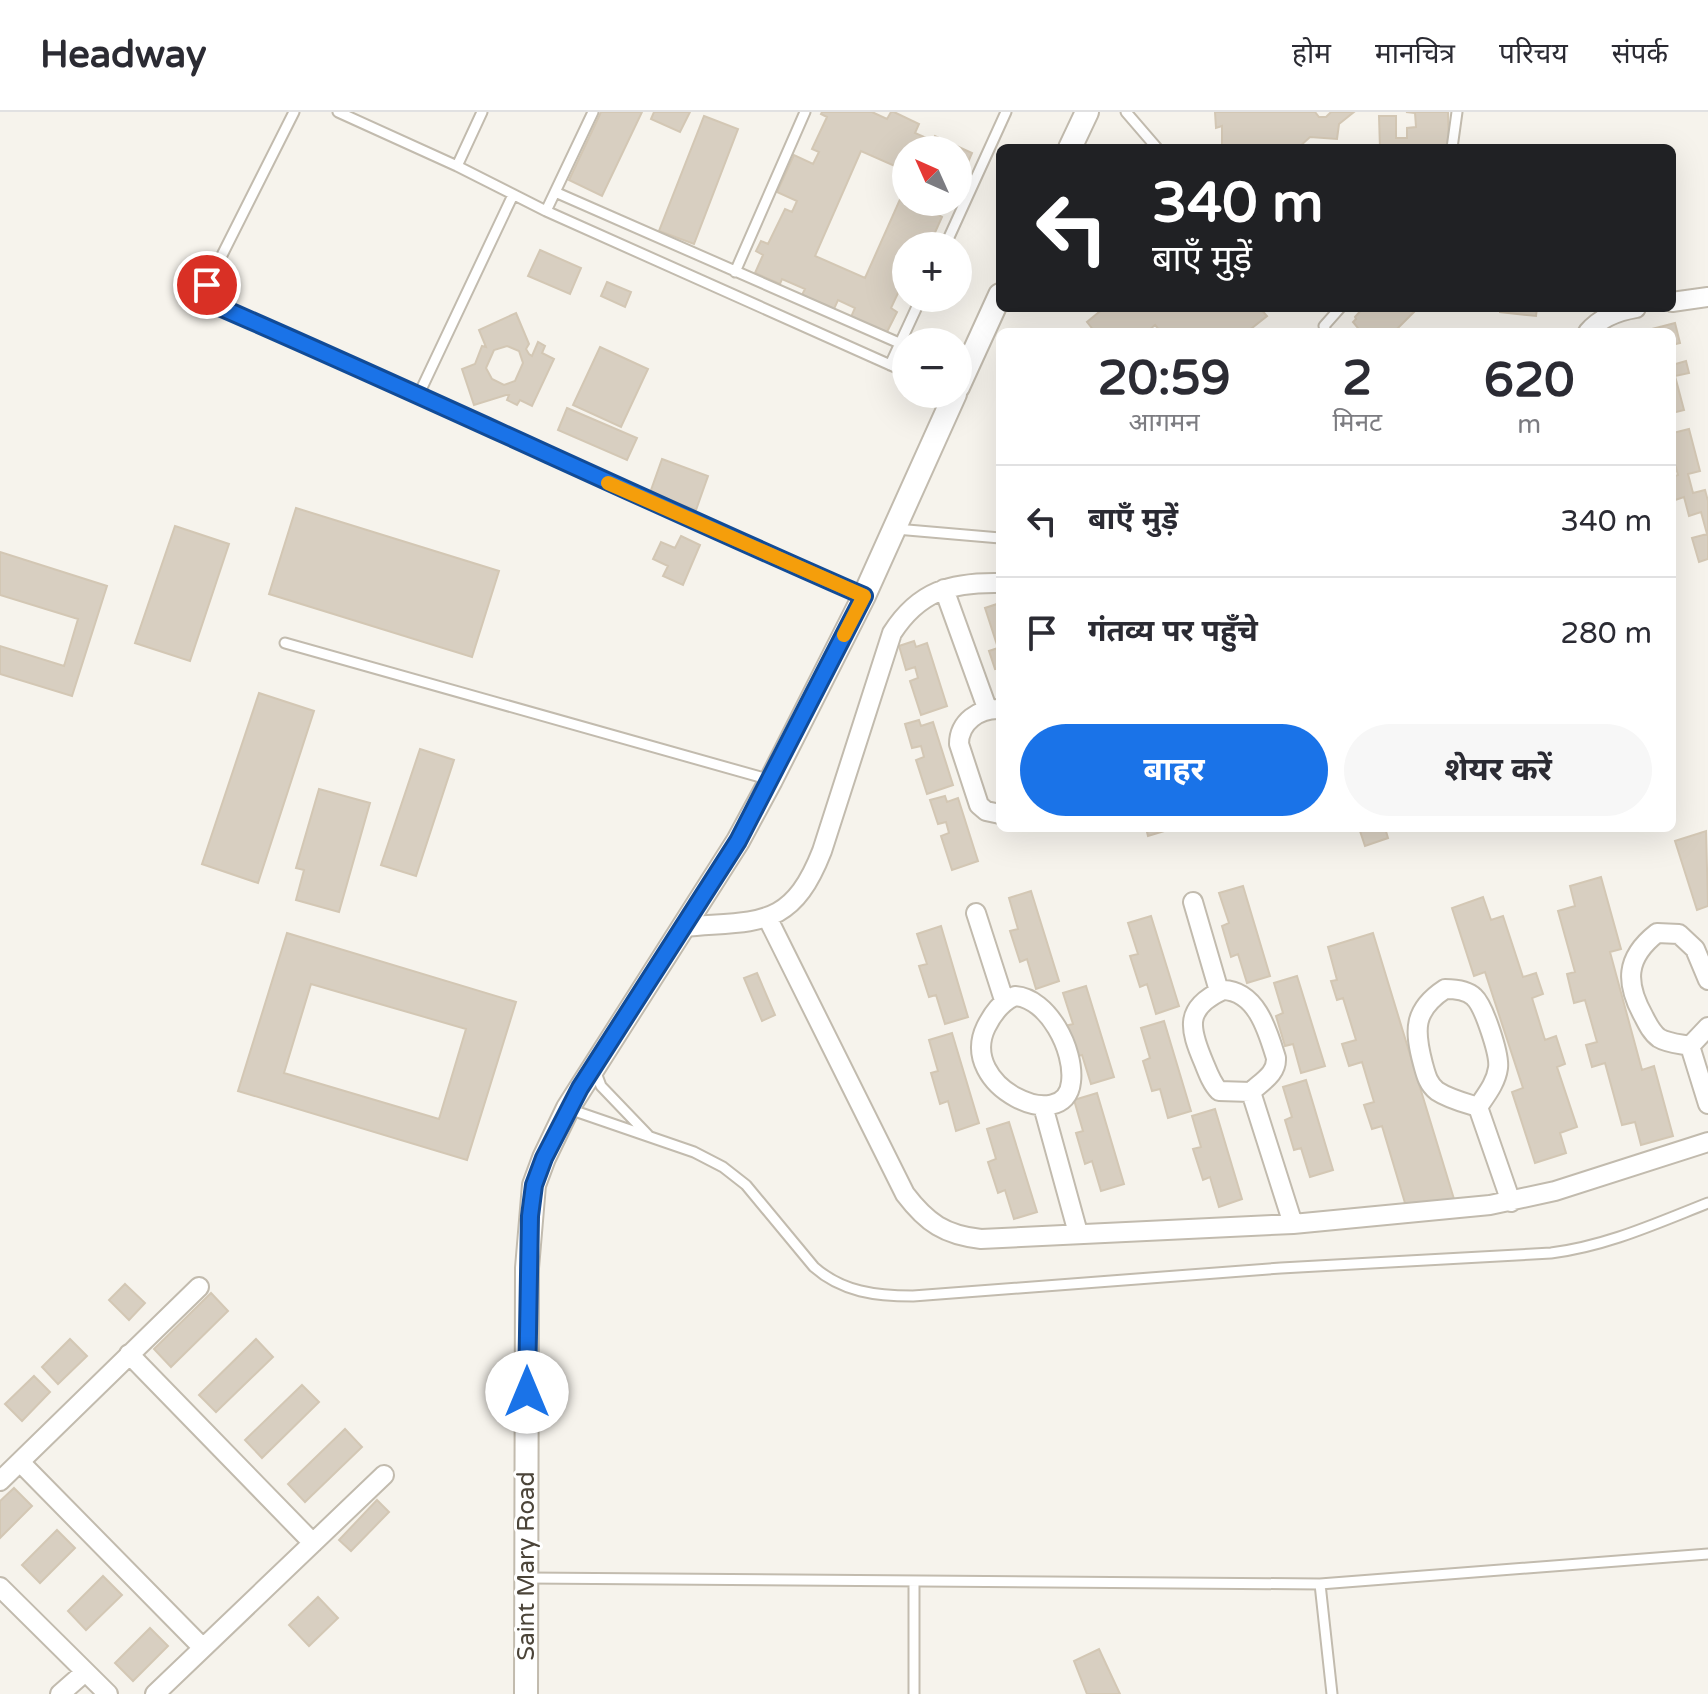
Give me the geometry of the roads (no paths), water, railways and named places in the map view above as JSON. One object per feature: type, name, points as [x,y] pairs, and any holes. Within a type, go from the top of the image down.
[{"type":"street","points":[[1072,144],[1087,112]]},
{"type":"street","points":[[1676,301],[1708,297]]},
{"type":"street","points":[[972,352],[996,303]]},
{"type":"street","points":[[1592,328],[1618,312]]},
{"type":"street","name":"Saint Mary Road","points":[[526,1694],[527,1268],[534,1185],[568,1108],[738,841],[771,780],[864,596],[949,408]]},
{"type":"street","points":[[684,927],[768,919],[794,902],[812,877],[892,633],[919,600],[944,589],[975,582],[996,583]]},
{"type":"street","points":[[944,589],[993,708],[965,723],[959,735],[959,744],[979,805],[996,813]]},
{"type":"street","points":[[1193,902],[1219,991]]},
{"type":"street","points":[[976,913],[1004,1000]]},
{"type":"street","points":[[768,919],[905,1194],[919,1211],[945,1232],[972,1238],[1293,1224],[1511,1202],[1708,1142]]},
{"type":"street","points":[[1690,1046],[1659,1038],[1651,1031],[1638,1007],[1633,989],[1632,963],[1638,950],[1657,933],[1679,934],[1695,949],[1708,980]]},
{"type":"street","points":[[1445,989],[1460,990],[1475,997],[1498,1056],[1494,1082],[1478,1107],[1445,1096],[1435,1089],[1427,1078],[1416,1041],[1417,1022],[1425,1006],[1445,989]]},
{"type":"street","points":[[1233,990],[1247,999],[1261,1017],[1274,1050],[1276,1066],[1272,1074],[1251,1092],[1219,1091],[1214,1087],[1195,1040],[1194,1012],[1219,991],[1233,990]]},
{"type":"street","points":[[1015,996],[1026,997],[1045,1011],[1064,1046],[1072,1070],[1071,1087],[1060,1100],[1043,1106],[1026,1103],[1010,1095],[988,1073],[981,1045],[983,1032],[1004,1000],[1015,996]]},
{"type":"street","points":[[1690,1046],[1708,1027]]},
{"type":"street","points":[[1690,1046],[1708,1104]]},
{"type":"street","points":[[1251,1092],[1293,1224]]},
{"type":"street","points":[[1043,1106],[1078,1233]]},
{"type":"street","points":[[1478,1107],[1511,1202]]},
{"type":"street","points":[[0,1481],[199,1287]]},
{"type":"street","points":[[129,1354],[313,1543]]},
{"type":"street","points":[[20,1462],[202,1647]]},
{"type":"street","points":[[155,1694],[384,1475]]},
{"type":"street","points":[[0,1587],[108,1694]]},
{"type":"street","points":[[60,1694],[85,1672]]},
{"type":"lane","points":[[294,112],[207,285],[209,297],[215,305],[864,596]]},
{"type":"lane","points":[[338,112],[546,211],[890,365],[892,362]]},
{"type":"lane","points":[[457,166],[482,112]]},
{"type":"lane","points":[[546,211],[593,112]]},
{"type":"lane","points":[[735,272],[805,112]]},
{"type":"lane","points":[[951,232],[1006,112]]},
{"type":"lane","points":[[1126,112],[1154,144]]},
{"type":"lane","points":[[1453,144],[1457,112]]},
{"type":"lane","points":[[555,192],[892,340]]},
{"type":"lane","points":[[419,394],[513,195]]},
{"type":"lane","points":[[695,278],[705,258]]},
{"type":"lane","points":[[1325,328],[1327,320],[1336,312]]},
{"type":"lane","points":[[896,529],[996,538]]},
{"type":"lane","points":[[285,643],[771,780]]},
{"type":"lane","points":[[593,1067],[601,1086],[650,1137]]},
{"type":"lane","points":[[568,1108],[694,1152],[723,1167],[746,1185],[827,1279],[843,1287],[880,1296],[1551,1253],[1577,1250],[1617,1239],[1708,1203]]},
{"type":"lane","points":[[527,1578],[1320,1584],[1708,1554]]},
{"type":"lane","points":[[914,1581],[914,1694]]},
{"type":"lane","points":[[1320,1584],[1332,1694]]}]
